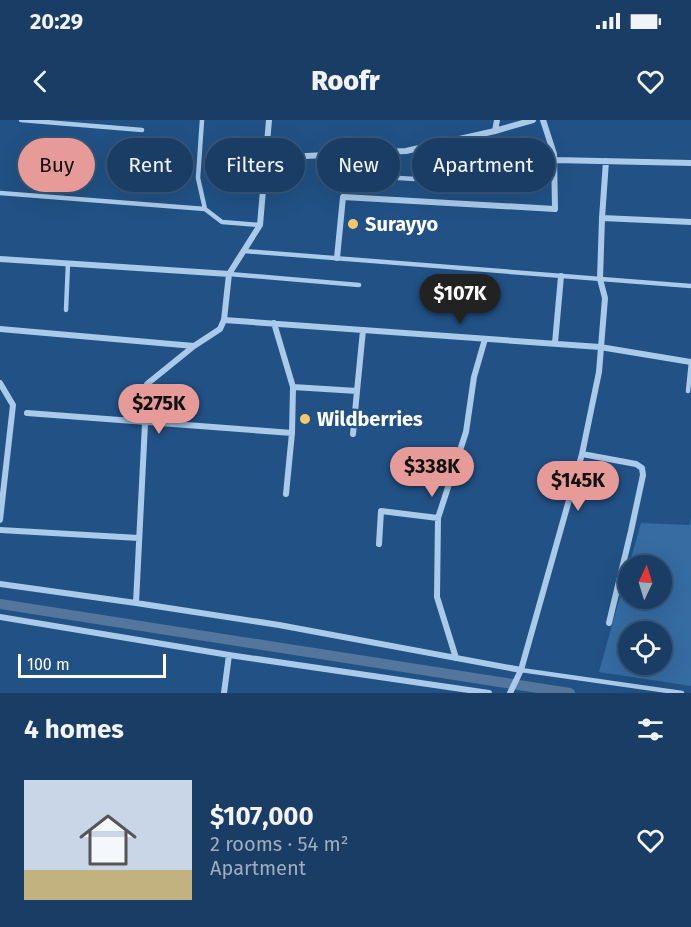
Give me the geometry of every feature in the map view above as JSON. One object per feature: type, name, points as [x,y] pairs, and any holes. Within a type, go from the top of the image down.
[{"type":"street","points":[[268,138],[269,120]]},
{"type":"street","points":[[495,131],[497,120]]},
{"type":"street","points":[[465,138],[533,120]]},
{"type":"street","points":[[543,120],[549,138]]},
{"type":"street","points":[[305,156],[412,150]]},
{"type":"street","points":[[555,160],[691,163]]},
{"type":"street","points":[[510,693],[521,670],[582,454],[599,372],[604,298],[600,279],[606,161]]},
{"type":"street","points":[[136,603],[147,384],[194,346],[220,329],[224,320],[229,274],[260,225],[263,192]]},
{"type":"street","points":[[337,258],[343,197],[555,209],[555,192]]},
{"type":"street","points":[[602,218],[691,222]]},
{"type":"street","points":[[0,259],[229,274]]},
{"type":"street","points":[[555,343],[561,276]]},
{"type":"street","points":[[224,320],[600,347],[691,362]]},
{"type":"street","points":[[274,323],[293,387],[292,433],[286,494]]},
{"type":"street","points":[[0,329],[194,346]]},
{"type":"street","points":[[353,434],[363,330]]},
{"type":"street","points":[[456,658],[437,597],[438,518],[466,432],[474,377],[485,339]]},
{"type":"street","points":[[0,383],[13,405],[0,520]]},
{"type":"street","points":[[293,387],[357,391]]},
{"type":"street","points":[[27,413],[292,433]]},
{"type":"street","points":[[582,454],[636,464],[642,468],[643,475],[632,531],[609,623]]},
{"type":"street","points":[[379,544],[381,511],[438,518]]},
{"type":"street","points":[[0,530],[139,538]]},
{"type":"street","points":[[0,584],[279,625],[521,670]]},
{"type":"street","points":[[0,617],[228,655],[489,693]]},
{"type":"street","points":[[224,693],[228,655]]},
{"type":"lane","points":[[21,120],[142,130]]},
{"type":"lane","points":[[202,120],[198,178],[205,209]]},
{"type":"lane","points":[[0,193],[205,209],[222,222],[260,225]]},
{"type":"lane","points":[[244,251],[691,286]]},
{"type":"lane","points":[[66,310],[68,263]]},
{"type":"lane","points":[[229,274],[359,285]]},
{"type":"lane","points":[[688,391],[691,362]]},
{"type":"lane","points":[[521,670],[682,693]]},
{"type":"shaded area","points":[[691,516],[691,686],[619,675],[672,675],[672,621],[618,621],[618,675],[599,672],[618,604],[618,609],[672,609],[672,555],[632,555],[641,523],[690,525]]},
{"type":"waterway","points":[[0,604],[570,693]]},
{"type":"place","name":"Surayyo","points":[[353,224]]},
{"type":"place","name":"Wildberries","points":[[305,419]]}]
